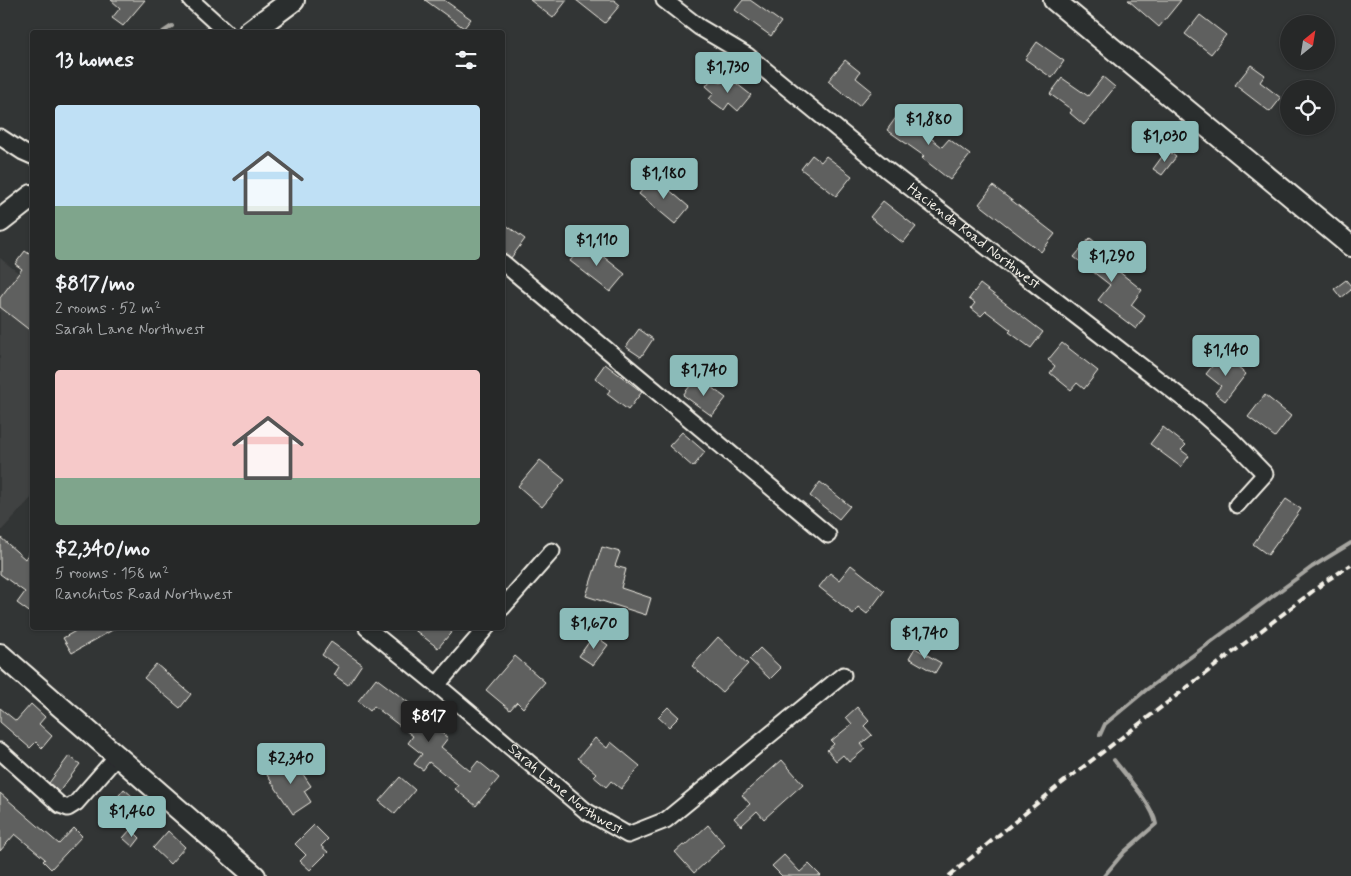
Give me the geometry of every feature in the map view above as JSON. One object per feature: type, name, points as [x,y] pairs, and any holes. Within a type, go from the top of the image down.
[{"type":"main road","points":[[253,30],[293,0]]},
{"type":"main road","points":[[0,222],[30,198]]},
{"type":"street","points":[[191,0],[224,30]]},
{"type":"street","name":"Hacienda Road Northwest","points":[[664,0],[699,27],[748,56],[886,169],[1199,411],[1232,440],[1265,474],[1238,505]]},
{"type":"street","points":[[1054,0],[1351,246]]},
{"type":"street","points":[[0,136],[30,155]]},
{"type":"street","points":[[505,265],[828,534]]},
{"type":"street","points":[[505,605],[552,551]]},
{"type":"street","name":"Sarah Lane Northwest","points":[[369,630],[438,685],[586,811],[628,835],[666,820],[843,674]]},
{"type":"street","points":[[438,685],[484,630]]},
{"type":"street","points":[[0,654],[255,876]]},
{"type":"street","points":[[0,752],[60,804],[68,808],[76,803],[118,755]]},
{"type":"shaded area","points":[[0,258],[30,282],[30,499],[0,532]]},
{"type":"building","points":[[111,0],[145,0],[123,26],[112,18],[120,8]]},
{"type":"building","points":[[425,0],[444,0],[471,19],[464,28]]},
{"type":"building","points":[[530,0],[567,0],[553,18]]},
{"type":"building","points":[[576,0],[614,0],[620,5],[605,23]]},
{"type":"building","points":[[743,0],[750,0],[781,22],[771,36],[735,10]]},
{"type":"building","points":[[1128,0],[1181,0],[1159,27]]},
{"type":"building","points":[[1200,15],[1226,35],[1211,54],[1185,34]]},
{"type":"building","points":[[1037,42],[1064,61],[1052,78],[1025,59]]},
{"type":"building","points":[[845,60],[860,72],[856,78],[872,91],[859,106],[828,81]]},
{"type":"building","points":[[1251,65],[1265,75],[1260,82],[1280,97],[1280,99],[1270,112],[1235,85]]},
{"type":"building","points":[[727,76],[751,95],[738,111],[729,103],[724,110],[709,99],[714,93],[706,86],[713,77],[721,83]]},
{"type":"building","points":[[1103,77],[1115,87],[1084,125],[1070,113],[1072,110],[1050,94],[1062,78],[1088,96]]},
{"type":"building","points":[[900,112],[929,132],[927,135],[942,147],[949,139],[970,155],[950,180],[922,158],[924,156],[887,130]]},
{"type":"building","points":[[1167,150],[1176,157],[1162,175],[1153,169]]},
{"type":"building","points":[[812,155],[821,162],[826,156],[852,176],[836,196],[801,169]]},
{"type":"building","points":[[653,176],[689,207],[675,224],[639,194]]},
{"type":"building","points":[[993,186],[1055,234],[1041,252],[979,204]]},
{"type":"building","points":[[883,201],[916,227],[903,243],[870,217]]},
{"type":"building","points":[[505,224],[525,239],[511,258],[505,255]]},
{"type":"building","points":[[1090,238],[1118,261],[1113,267],[1142,290],[1131,305],[1145,316],[1136,329],[1098,300],[1110,285],[1074,257]]},
{"type":"building","points":[[585,242],[625,274],[610,292],[570,261]]},
{"type":"building","points":[[25,251],[30,255],[30,330],[0,307],[0,298],[22,269],[15,264]]},
{"type":"building","points":[[1346,280],[1351,286],[1351,290],[1341,298],[1334,289]]},
{"type":"building","points":[[980,284],[1043,332],[1031,348],[1009,332],[1011,330],[986,311],[981,316],[971,308],[975,303],[969,299]]},
{"type":"building","points":[[639,329],[653,339],[641,357],[626,347]]},
{"type":"building","points":[[1062,343],[1098,371],[1084,389],[1077,383],[1071,390],[1050,373],[1055,366],[1048,360]]},
{"type":"building","points":[[1221,355],[1246,374],[1225,401],[1215,393],[1221,386],[1206,374]]},
{"type":"building","points":[[605,364],[642,392],[628,410],[607,394],[610,390],[595,378]]},
{"type":"building","points":[[697,377],[726,398],[712,416],[683,395]]},
{"type":"building","points":[[1265,395],[1291,416],[1275,437],[1248,417]]},
{"type":"building","points":[[1163,427],[1186,445],[1181,450],[1189,456],[1181,467],[1150,444]]},
{"type":"building","points":[[682,432],[705,452],[693,467],[669,446]]},
{"type":"building","points":[[540,460],[565,480],[542,507],[518,486]]},
{"type":"building","points":[[820,482],[850,506],[839,519],[810,496]]},
{"type":"building","points":[[1286,499],[1301,509],[1268,555],[1253,544]]},
{"type":"building","points":[[0,537],[25,559],[30,551],[30,613],[17,603],[25,592],[0,574]]},
{"type":"building","points":[[602,547],[620,552],[615,566],[626,569],[621,588],[651,598],[646,615],[586,596]]},
{"type":"building","points":[[851,565],[884,591],[867,614],[858,607],[853,614],[819,587],[830,573],[839,580]]},
{"type":"building","points":[[77,630],[112,630],[72,653],[63,638]]},
{"type":"building","points":[[415,630],[453,630],[438,648]]},
{"type":"building","points":[[594,635],[608,645],[593,665],[579,656]]},
{"type":"building","points":[[718,637],[748,664],[722,692],[692,666]]},
{"type":"building","points":[[331,642],[362,664],[348,685],[334,675],[339,667],[322,655]]},
{"type":"building","points":[[760,648],[781,668],[770,679],[749,659]]},
{"type":"building","points":[[915,648],[941,663],[935,673],[909,658]]},
{"type":"building","points":[[515,656],[545,682],[523,708],[517,702],[510,710],[486,690]]},
{"type":"building","points":[[156,664],[191,694],[180,708],[144,678]]},
{"type":"building","points":[[376,678],[413,706],[411,709],[448,738],[441,747],[470,771],[478,761],[499,778],[476,806],[455,789],[458,785],[429,762],[423,770],[414,764],[422,754],[408,743],[413,736],[374,706],[370,711],[358,701]]},
{"type":"building","points":[[31,704],[45,717],[39,724],[52,736],[42,748],[36,742],[30,748],[0,722],[0,708],[16,721]]},
{"type":"building","points":[[668,707],[679,717],[669,727],[658,717]]},
{"type":"building","points":[[857,707],[869,721],[864,726],[872,735],[861,744],[865,749],[849,762],[843,755],[836,761],[827,750],[834,744],[831,741],[852,724],[846,717]]},
{"type":"building","points":[[595,738],[607,748],[611,742],[640,766],[621,789],[611,781],[606,787],[593,776],[596,773],[578,758]]},
{"type":"building","points":[[69,756],[80,764],[59,792],[49,783]]},
{"type":"building","points":[[292,758],[311,786],[304,791],[311,802],[293,814],[267,775]]},
{"type":"building","points":[[782,760],[803,784],[764,819],[757,811],[741,826],[734,818],[750,804],[742,795]]},
{"type":"building","points":[[400,777],[415,790],[395,814],[379,801]]},
{"type":"building","points":[[124,789],[140,803],[124,822],[108,809]]},
{"type":"building","points":[[0,793],[59,844],[74,828],[82,836],[51,869],[43,861],[45,859],[15,834],[0,851]]},
{"type":"building","points":[[314,825],[328,839],[321,846],[328,852],[310,870],[300,861],[306,855],[295,844]]},
{"type":"building","points":[[708,825],[725,845],[694,873],[675,852],[683,845],[685,846]]},
{"type":"building","points":[[131,829],[140,838],[133,847],[123,838]]},
{"type":"building","points":[[168,831],[185,847],[170,864],[153,848]]},
{"type":"building","points":[[784,855],[800,872],[809,864],[821,876],[782,876],[772,866]]},
{"type":"waterway","points":[[166,30],[172,26]]},
{"type":"waterway","points":[[1100,735],[1105,724],[1146,690],[1312,567],[1351,543]]},
{"type":"waterway","points":[[1104,876],[1124,852],[1156,824],[1154,816],[1145,800],[1114,760]]},
{"type":"railway","points":[[949,876],[1057,787],[1326,581],[1351,565]]}]
